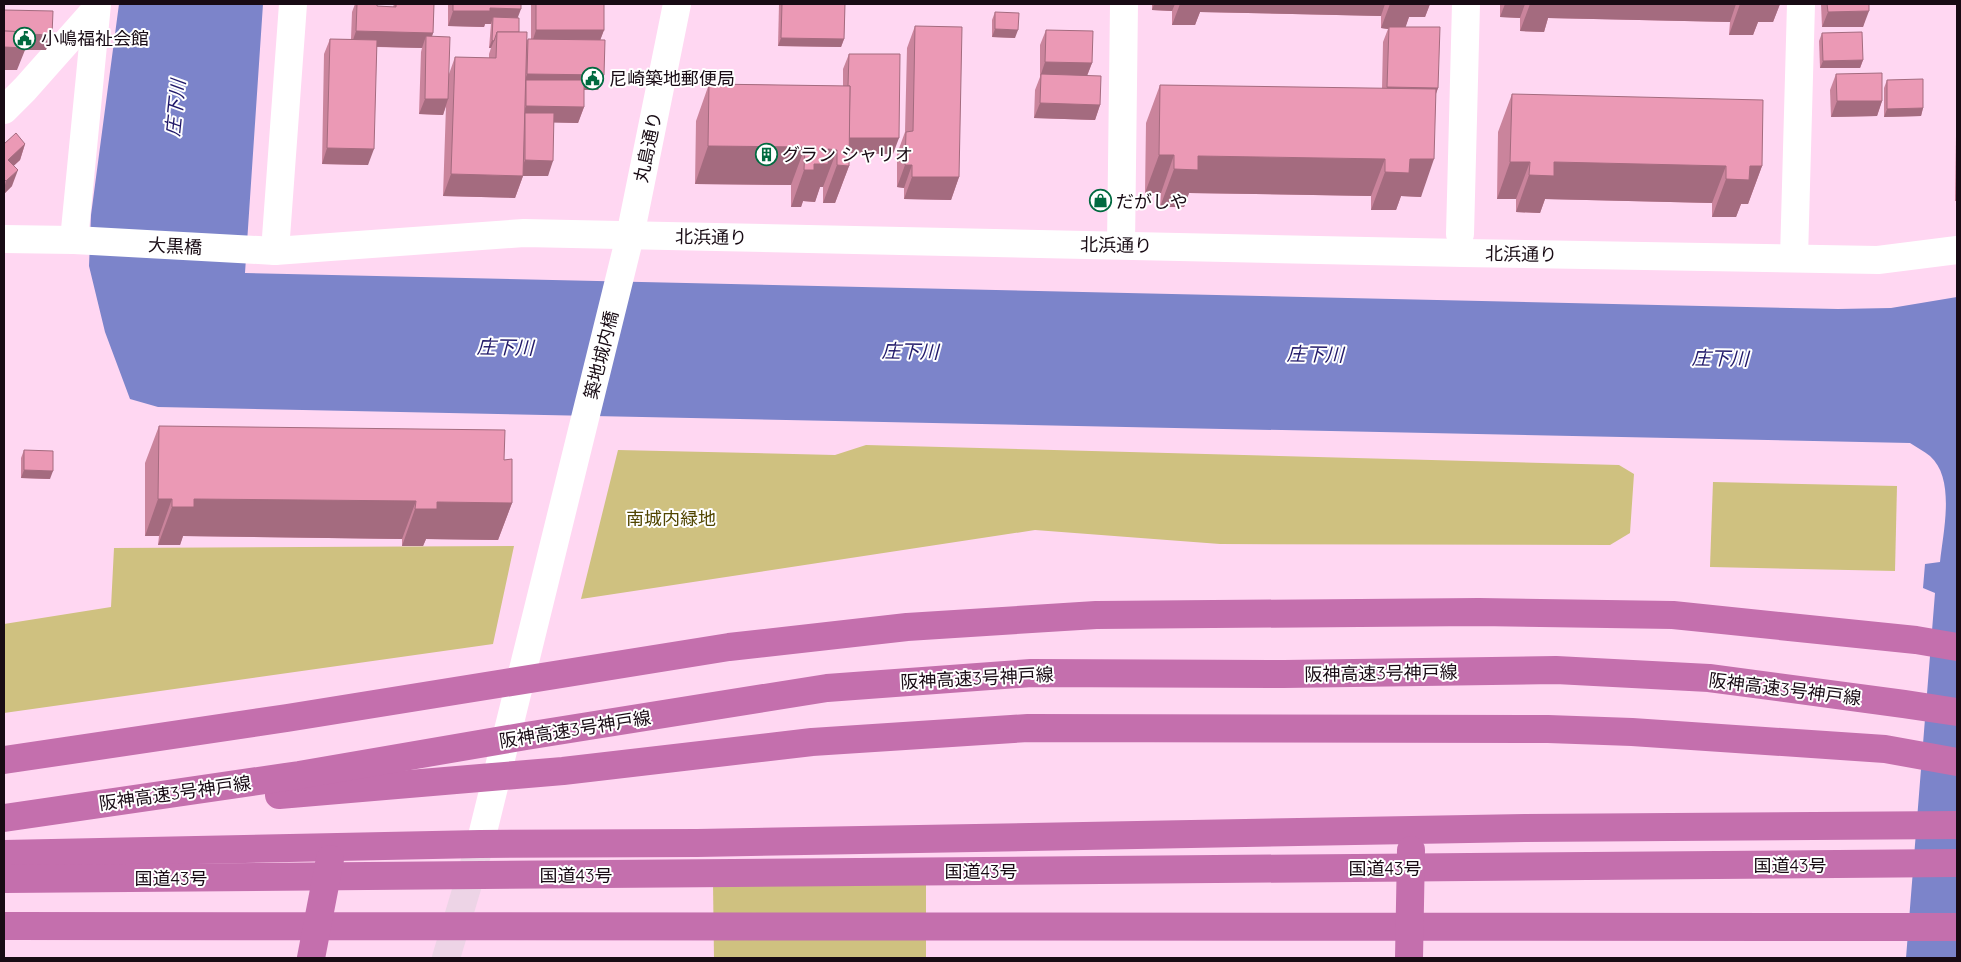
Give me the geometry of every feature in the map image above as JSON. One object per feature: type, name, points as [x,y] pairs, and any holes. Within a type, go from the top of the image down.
[{"type":"highway","points":[[4,760],[287,718],[729,647],[907,627],[1076,617],[1479,612],[1673,615],[1906,639],[1957,647]]},
{"type":"highway","name":"阪神高速3号神戸線","points":[[4,818],[300,775],[526,736],[827,688],[1031,673],[1284,674],[1556,670],[1709,678],[1957,712]]},
{"type":"highway","points":[[4,818],[563,771],[812,742],[1028,728],[1538,729],[1623,732],[1885,749],[1957,762]]},
{"type":"highway","points":[[4,854],[480,844],[707,843],[1411,830],[1957,825]]},
{"type":"highway","points":[[1409,958],[1411,830]]},
{"type":"highway","points":[[311,958],[332,847]]},
{"type":"highway","name":"国道43号","points":[[4,879],[1957,863]]},
{"type":"highway","points":[[4,926],[1957,927]]},
{"type":"street","points":[[275,251],[293,4]]},
{"type":"street","name":"丸島通り","points":[[627,248],[677,4]]},
{"type":"street","points":[[1121,245],[1124,4]]},
{"type":"street","points":[[1460,234],[1466,4]]},
{"type":"street","points":[[1794,258],[1801,4]]},
{"type":"street","points":[[4,110],[25,89],[97,6]]},
{"type":"street","points":[[74,240],[97,6]]},
{"type":"street","name":"北浜通り","points":[[275,251],[524,233],[627,248],[1121,245],[1878,260],[1957,250]]},
{"type":"street","name":"大黒橋","points":[[4,239],[74,240],[275,251]]},
{"type":"street","name":"築地城内橋","points":[[480,844],[627,248]]},
{"type":"street","points":[[446,958],[480,844]]},
{"type":"green space","name":"南城内緑地","points":[[866,445],[1619,465],[1634,474],[1630,533],[1610,545],[1220,544],[1035,530],[581,599],[618,450],[835,455]]},
{"type":"green space","points":[[1713,482],[1897,486],[1895,571],[1710,567]]},
{"type":"green space","points":[[514,546],[493,644],[4,713],[4,624],[111,607],[114,548]]},
{"type":"green space","points":[[926,882],[926,958],[714,958],[713,884]]},
{"type":"water","name":"庄下川","points":[[119,4],[263,4],[245,273],[1838,309],[1891,308],[1957,297],[1957,958],[1906,958],[1935,593],[1923,588],[1925,564],[1940,562],[1946,506],[1943,478],[1938,466],[1930,456],[1910,443],[158,407],[130,399],[105,332],[89,266],[91,215]]},
{"type":"building","points":[[357,4],[377,4],[377,6],[396,7],[396,4],[434,4],[433,33],[356,31]]},
{"type":"building","points":[[453,4],[521,4],[521,9],[490,8],[490,11],[453,11]]},
{"type":"building","points":[[536,4],[604,4],[604,30],[536,30]]},
{"type":"building","points":[[782,4],[845,4],[844,39],[781,38]]},
{"type":"building","points":[[1827,4],[1869,4],[1869,11],[1828,12]]},
{"type":"building","points":[[4,10],[53,11],[52,35],[4,31]]},
{"type":"building","points":[[995,12],[1019,13],[1018,30],[995,29]]},
{"type":"building","points":[[493,17],[519,18],[519,32],[497,32],[494,41],[492,40]]},
{"type":"building","points":[[915,26],[962,27],[959,177],[912,177],[912,165],[905,165],[906,132],[913,131]]},
{"type":"building","points":[[1389,27],[1440,27],[1438,88],[1387,87]]},
{"type":"building","points":[[1046,30],[1093,31],[1092,63],[1045,62]]},
{"type":"building","points":[[4,31],[27,32],[25,48],[4,47]]},
{"type":"building","points":[[497,32],[527,32],[523,176],[451,174],[455,57],[496,58]]},
{"type":"building","points":[[1862,32],[1863,60],[1823,61],[1822,33]]},
{"type":"building","points":[[426,36],[450,37],[448,99],[425,99]]},
{"type":"building","points":[[330,39],[377,40],[374,149],[327,148]]},
{"type":"building","points":[[528,39],[605,40],[604,75],[527,74]]},
{"type":"building","points":[[849,54],[900,54],[899,138],[849,138]]},
{"type":"building","points":[[1882,73],[1882,101],[1837,101],[1836,74]]},
{"type":"building","points":[[1041,74],[1101,76],[1100,105],[1040,103]]},
{"type":"building","points":[[1923,79],[1923,108],[1887,109],[1887,80]]},
{"type":"building","points":[[526,80],[584,80],[584,107],[526,106]]},
{"type":"building","points":[[709,84],[850,86],[849,166],[837,165],[837,150],[828,149],[828,164],[814,164],[814,170],[804,170],[805,147],[708,146]]},
{"type":"building","points":[[1160,85],[1436,89],[1434,159],[1410,159],[1409,173],[1385,172],[1385,159],[1198,156],[1198,170],[1174,169],[1174,155],[1159,155]]},
{"type":"building","points":[[1512,94],[1763,100],[1762,166],[1750,166],[1749,180],[1726,179],[1726,166],[1554,162],[1554,176],[1529,175],[1530,162],[1510,162]]},
{"type":"building","points":[[525,113],[554,113],[553,161],[525,160]]},
{"type":"building","points":[[16,133],[25,144],[8,160],[18,170],[6,181],[4,179],[4,144]]},
{"type":"building","points":[[159,426],[505,430],[504,460],[512,459],[512,503],[437,502],[437,509],[415,509],[416,501],[194,499],[194,507],[172,507],[172,499],[158,499]]},
{"type":"building","points":[[24,450],[53,451],[53,471],[24,470]]},
{"type":"place","name":"小嶋福祉会館","points":[[25,38]]},
{"type":"place","name":"尼崎築地郵便局","points":[[593,78]]},
{"type":"place","name":"グラン シャリオ","points":[[766,154]]},
{"type":"place","name":"だがしや","points":[[1100,201]]}]
